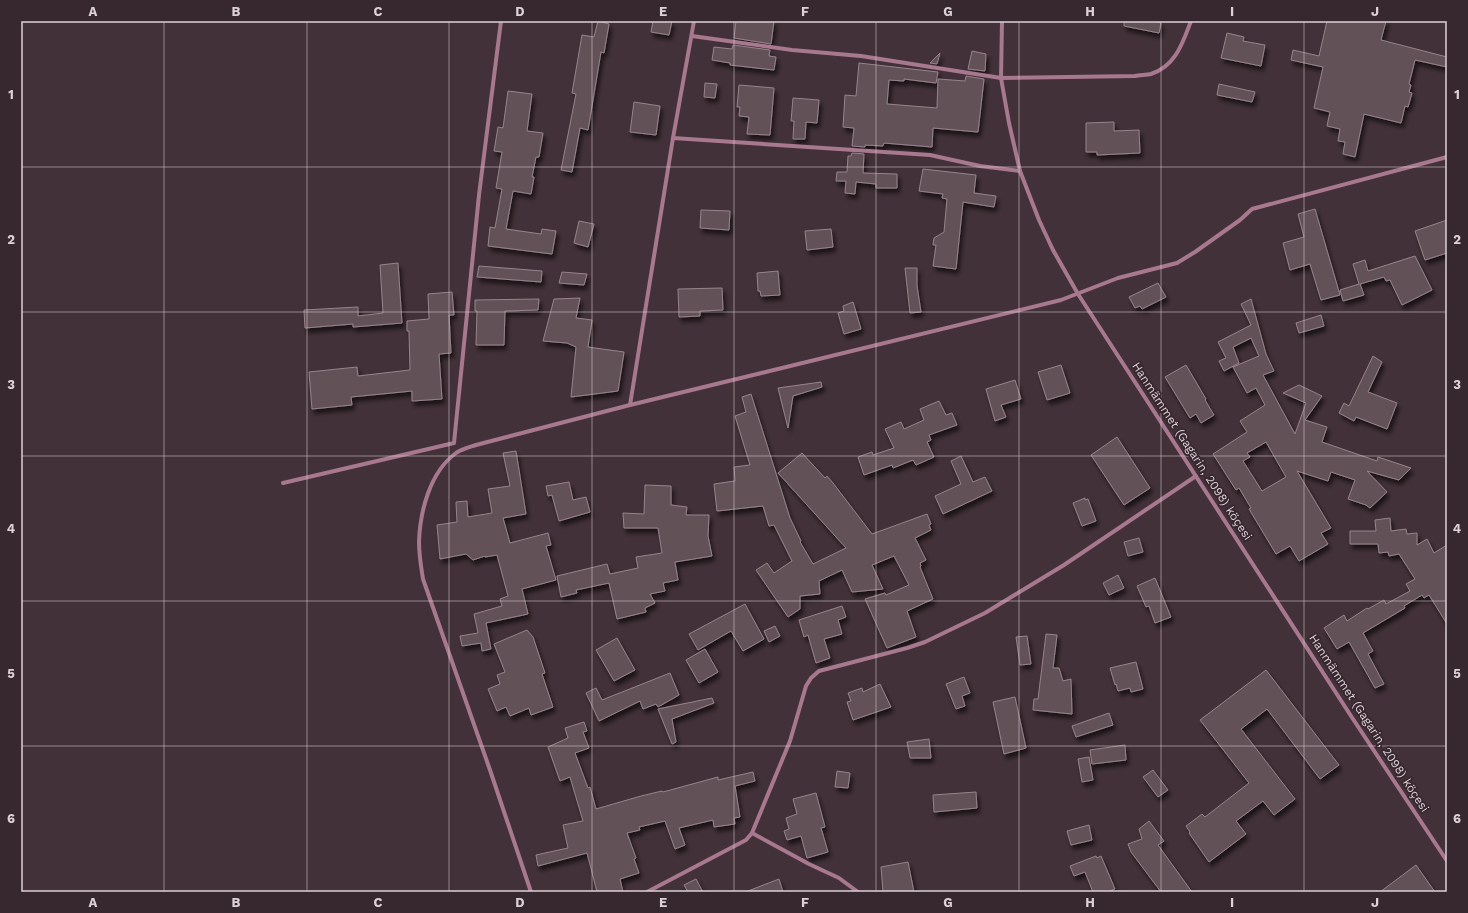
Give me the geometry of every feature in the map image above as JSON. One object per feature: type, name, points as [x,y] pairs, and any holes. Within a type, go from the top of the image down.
[{"type":"street","points":[[283,483],[454,443],[479,195],[501,21]]},
{"type":"street","points":[[630,406],[694,21]]},
{"type":"street","name":"Hanmämmet (Gagarin, 2098) köçesi","points":[[1002,21],[1001,78],[1009,123],[1020,171],[1039,220],[1053,250],[1078,294],[1447,861]]},
{"type":"street","points":[[692,36],[792,50],[861,56],[1001,78],[1128,76],[1151,74],[1172,60],[1180,50],[1191,21]]},
{"type":"street","points":[[674,138],[930,155],[980,166],[1020,171]]},
{"type":"street","points":[[530,892],[490,770],[423,579],[419,542],[426,498],[434,479],[445,462],[458,452],[476,445],[1061,300],[1118,278],[1177,263],[1234,225],[1252,209],[1447,157]]},
{"type":"street","points":[[647,892],[746,840],[752,833],[790,741],[806,686],[811,678],[819,671],[908,648],[925,642],[985,613],[1064,565],[1196,476]]},
{"type":"street","points":[[752,833],[809,864],[839,878],[858,892]]},
{"type":"building","points":[[598,21],[609,24],[604,53],[601,52],[588,130],[580,128],[572,172],[561,170],[576,94],[572,93],[582,35],[594,37]]},
{"type":"building","points":[[653,21],[672,21],[669,35],[651,32]]},
{"type":"building","points":[[736,21],[774,21],[771,44],[734,38]]},
{"type":"building","points":[[1124,21],[1153,21],[1161,23],[1159,33],[1124,26]]},
{"type":"building","points":[[1327,21],[1386,21],[1381,40],[1447,57],[1447,67],[1415,60],[1409,84],[1411,85],[1409,92],[1412,93],[1408,107],[1405,106],[1401,123],[1364,114],[1355,157],[1343,154],[1345,142],[1338,141],[1340,129],[1327,126],[1330,112],[1314,108],[1323,67],[1291,60],[1293,50],[1319,56]]},
{"type":"building","points":[[1227,33],[1244,37],[1243,41],[1265,45],[1261,66],[1221,58]]},
{"type":"building","points":[[733,45],[770,50],[769,56],[776,57],[774,70],[730,65],[730,63],[712,60],[714,47],[732,49]]},
{"type":"building","points":[[972,51],[986,54],[985,71],[968,69]]},
{"type":"building","points":[[940,53],[937,64],[930,63]]},
{"type":"building","points":[[859,63],[938,72],[936,83],[904,79],[904,81],[889,80],[887,104],[937,108],[938,79],[965,81],[966,76],[984,79],[978,132],[933,128],[932,147],[884,143],[883,146],[852,146],[854,128],[843,127],[845,95],[856,96]]},
{"type":"building","points":[[705,83],[717,84],[715,98],[704,97]]},
{"type":"building","points":[[1219,84],[1255,92],[1252,102],[1217,95]]},
{"type":"building","points":[[739,85],[774,88],[770,135],[747,134],[749,117],[739,116],[740,107],[737,107]]},
{"type":"building","points":[[508,91],[532,94],[527,131],[543,133],[539,157],[536,157],[532,177],[534,177],[531,194],[513,191],[506,229],[541,234],[542,229],[556,231],[552,254],[488,246],[490,227],[495,228],[502,189],[496,188],[502,152],[494,151],[498,127],[503,128]]},
{"type":"building","points":[[793,98],[819,100],[817,123],[806,122],[805,139],[793,139],[794,121],[791,121]]},
{"type":"building","points":[[634,102],[660,106],[656,135],[630,132]]},
{"type":"building","points":[[1114,122],[1114,131],[1139,130],[1140,153],[1097,155],[1097,152],[1086,152],[1086,123]]},
{"type":"building","points":[[852,153],[864,154],[863,173],[897,174],[897,188],[876,188],[876,184],[856,182],[855,194],[845,193],[846,181],[836,181],[837,172],[847,172],[848,156],[851,156]]},
{"type":"building","points":[[923,169],[976,175],[974,193],[996,196],[994,207],[963,202],[956,269],[933,266],[936,245],[933,245],[934,238],[944,232],[947,199],[942,198],[943,194],[919,191]]},
{"type":"building","points":[[1315,209],[1340,295],[1321,300],[1310,264],[1290,270],[1283,243],[1304,237],[1298,214]]},
{"type":"building","points":[[701,210],[730,211],[729,230],[700,228]]},
{"type":"building","points":[[1447,220],[1447,253],[1425,260],[1415,231]]},
{"type":"building","points":[[579,221],[594,224],[588,247],[574,243]]},
{"type":"building","points":[[831,229],[833,247],[807,250],[805,231]]},
{"type":"building","points":[[1415,256],[1432,290],[1402,305],[1390,280],[1386,281],[1384,277],[1360,284],[1364,295],[1343,301],[1340,290],[1359,284],[1353,264],[1365,260],[1368,271]]},
{"type":"building","points":[[398,263],[402,323],[353,327],[353,324],[305,328],[304,310],[358,307],[358,316],[383,313],[380,265]]},
{"type":"building","points":[[479,266],[542,271],[541,282],[477,277]]},
{"type":"building","points":[[905,268],[917,268],[917,286],[921,312],[910,313]]},
{"type":"building","points":[[778,271],[780,295],[761,296],[760,291],[758,291],[757,273]]},
{"type":"building","points":[[562,272],[587,274],[584,285],[559,283]]},
{"type":"building","points":[[1158,283],[1166,297],[1142,309],[1140,306],[1135,308],[1129,297]]},
{"type":"building","points":[[722,288],[723,310],[700,311],[700,316],[679,317],[678,289]]},
{"type":"building","points":[[452,292],[454,315],[449,315],[451,353],[439,354],[442,399],[412,401],[412,391],[351,397],[352,405],[312,409],[309,372],[357,367],[358,376],[410,370],[409,331],[407,331],[407,321],[429,319],[428,294]]},
{"type":"building","points":[[580,298],[576,318],[592,320],[588,347],[624,352],[618,391],[571,397],[576,347],[567,343],[543,341],[554,299]]},
{"type":"building","points":[[539,299],[538,310],[505,311],[504,345],[476,345],[477,311],[475,311],[475,300]]},
{"type":"building","points":[[1251,299],[1266,354],[1274,371],[1263,375],[1295,434],[1306,403],[1283,393],[1299,385],[1322,396],[1305,420],[1327,427],[1322,442],[1377,461],[1378,457],[1411,468],[1399,480],[1367,471],[1387,492],[1370,508],[1366,505],[1348,499],[1355,480],[1331,472],[1328,481],[1297,471],[1331,528],[1321,533],[1328,544],[1299,561],[1290,546],[1276,554],[1249,509],[1251,508],[1239,488],[1236,490],[1213,454],[1247,432],[1240,421],[1265,405],[1256,388],[1247,393],[1233,367],[1259,356],[1251,338],[1233,347],[1239,363],[1224,371],[1219,361],[1226,358],[1218,342],[1251,325],[1241,304]],"holes":[[[1266,442],[1286,477],[1262,491],[1243,461],[1250,457],[1247,453]]]},
{"type":"building","points":[[853,302],[861,329],[844,334],[838,313],[844,311],[843,306]]},
{"type":"building","points":[[1321,315],[1324,326],[1299,333],[1296,323]]},
{"type":"building","points":[[1373,356],[1382,362],[1368,392],[1397,403],[1387,429],[1356,417],[1354,421],[1339,413],[1344,403],[1349,406]]},
{"type":"building","points":[[1061,365],[1070,393],[1047,400],[1038,372]]},
{"type":"building","points":[[1186,365],[1214,415],[1201,423],[1196,414],[1190,418],[1165,377]]},
{"type":"building","points":[[1015,380],[1021,399],[1001,405],[1006,417],[995,421],[986,389]]},
{"type":"building","points":[[821,382],[822,387],[793,396],[788,428],[778,388]]},
{"type":"building","points":[[751,394],[790,518],[801,541],[800,542],[813,564],[846,548],[778,473],[802,453],[825,478],[827,476],[872,534],[927,514],[931,524],[929,525],[931,530],[915,538],[926,560],[920,563],[920,567],[933,599],[907,611],[916,637],[887,648],[865,599],[885,593],[886,595],[909,585],[894,556],[872,565],[883,589],[852,592],[842,570],[819,581],[820,594],[800,596],[800,609],[788,617],[756,570],[767,563],[774,573],[792,561],[774,525],[769,526],[763,506],[717,511],[714,484],[735,481],[734,467],[750,465],[735,416],[746,412],[742,397]]},
{"type":"building","points":[[939,401],[946,415],[952,413],[957,425],[929,435],[931,440],[927,442],[934,457],[916,465],[913,460],[893,468],[892,465],[864,475],[858,457],[872,452],[873,455],[894,448],[885,429],[901,422],[904,429],[924,420],[920,409]]},
{"type":"building","points":[[1117,437],[1150,488],[1124,505],[1091,455]]},
{"type":"building","points":[[516,451],[526,514],[503,518],[510,543],[548,533],[551,545],[546,546],[556,580],[522,589],[528,614],[486,623],[491,649],[482,651],[481,643],[462,646],[460,636],[478,633],[474,614],[502,606],[500,599],[508,596],[497,555],[485,556],[473,560],[466,554],[440,559],[437,525],[457,522],[456,502],[467,501],[468,517],[492,513],[488,489],[510,486],[503,453]]},
{"type":"building","points":[[961,456],[973,482],[985,477],[992,491],[943,514],[935,496],[961,484],[951,461]]},
{"type":"building","points":[[569,482],[573,500],[586,497],[590,512],[559,521],[552,495],[548,496],[546,486]]},
{"type":"building","points":[[645,485],[671,486],[671,505],[687,507],[686,515],[709,515],[708,536],[712,556],[675,562],[678,580],[663,583],[665,591],[650,594],[655,603],[645,608],[646,612],[617,619],[609,583],[576,590],[577,593],[561,597],[557,576],[607,564],[610,574],[638,568],[636,557],[662,553],[658,528],[624,528],[623,513],[644,514]]},
{"type":"building","points":[[1085,498],[1085,500],[1088,499],[1096,521],[1082,526],[1073,503]]},
{"type":"building","points":[[1390,518],[1391,531],[1406,529],[1407,534],[1417,533],[1417,545],[1427,539],[1434,553],[1447,545],[1447,624],[1429,595],[1424,598],[1422,595],[1404,606],[1405,608],[1363,633],[1373,651],[1368,654],[1384,684],[1375,688],[1349,642],[1337,649],[1324,628],[1344,615],[1347,621],[1367,608],[1368,609],[1384,600],[1386,604],[1410,591],[1406,584],[1415,579],[1399,554],[1389,556],[1388,552],[1379,553],[1378,544],[1350,544],[1350,531],[1376,531],[1375,520]]},
{"type":"building","points":[[1139,538],[1143,552],[1128,556],[1124,542]]},
{"type":"building","points":[[1118,575],[1124,588],[1109,595],[1103,583]]},
{"type":"building","points":[[1155,578],[1171,617],[1155,623],[1149,606],[1146,607],[1137,586]]},
{"type":"building","points":[[745,604],[764,639],[743,651],[731,631],[698,650],[689,634]]},
{"type":"building","points":[[842,606],[846,617],[838,620],[842,634],[824,639],[830,658],[816,663],[808,635],[804,637],[799,620]]},
{"type":"building","points":[[775,626],[780,636],[769,642],[764,631]]},
{"type":"building","points":[[527,630],[533,637],[545,673],[542,674],[553,707],[531,715],[529,708],[510,716],[506,707],[497,711],[488,689],[500,684],[497,675],[505,672],[494,644]]},
{"type":"building","points":[[1046,634],[1057,635],[1053,668],[1059,668],[1063,681],[1071,679],[1072,714],[1033,710],[1034,699],[1038,699]]},
{"type":"building","points":[[1027,636],[1031,664],[1020,665],[1016,637]]},
{"type":"building","points":[[617,638],[635,670],[614,681],[596,650]]},
{"type":"building","points":[[705,649],[718,672],[699,683],[686,660]]},
{"type":"building","points":[[1136,662],[1143,689],[1131,692],[1130,688],[1118,691],[1110,668]]},
{"type":"building","points":[[1266,670],[1339,765],[1320,779],[1267,709],[1241,729],[1295,799],[1274,815],[1263,801],[1236,821],[1246,834],[1209,862],[1189,833],[1190,832],[1186,826],[1202,814],[1205,817],[1249,783],[1200,720]]},
{"type":"building","points":[[670,673],[679,695],[658,707],[656,704],[643,709],[640,701],[599,721],[586,693],[596,688],[602,700]]},
{"type":"building","points":[[964,677],[970,693],[962,696],[965,706],[956,709],[946,684]]},
{"type":"building","points":[[880,684],[891,707],[853,720],[847,702],[851,701],[848,693],[862,688],[863,692]]},
{"type":"building","points":[[1015,697],[1026,748],[1004,754],[993,702]]},
{"type":"building","points":[[712,698],[714,703],[672,719],[676,742],[672,744],[658,709]]},
{"type":"building","points":[[1109,713],[1113,725],[1076,737],[1072,726]]},
{"type":"building","points":[[584,722],[587,731],[583,732],[589,748],[575,753],[588,788],[590,787],[596,809],[718,777],[718,780],[753,772],[755,781],[735,786],[740,817],[734,818],[735,824],[714,827],[713,820],[679,828],[685,845],[675,849],[665,821],[639,827],[640,830],[627,833],[636,858],[634,859],[639,873],[620,879],[623,892],[597,892],[587,853],[538,866],[536,855],[568,848],[563,825],[583,821],[570,777],[560,781],[548,747],[568,738],[565,728]]},
{"type":"building","points":[[929,739],[931,758],[910,758],[907,742]]},
{"type":"building","points":[[1125,745],[1126,760],[1092,764],[1090,750]]},
{"type":"building","points":[[1089,757],[1093,780],[1082,782],[1078,759]]},
{"type":"building","points":[[1153,770],[1168,790],[1158,797],[1143,777]]},
{"type":"building","points":[[837,771],[850,773],[848,788],[835,787]]},
{"type":"building","points":[[976,792],[977,808],[934,812],[933,795]]},
{"type":"building","points":[[816,793],[825,827],[821,828],[828,852],[807,858],[801,836],[787,840],[784,831],[789,829],[786,818],[797,814],[793,799]]},
{"type":"building","points":[[1149,821],[1164,841],[1158,845],[1192,892],[1161,892],[1131,852],[1128,844],[1142,839],[1139,829]]},
{"type":"building","points":[[1089,825],[1092,840],[1071,845],[1067,831]]},
{"type":"building","points":[[1096,856],[1097,858],[1101,856],[1115,889],[1107,892],[1093,892],[1085,872],[1074,876],[1070,866]]},
{"type":"building","points":[[908,862],[914,892],[883,892],[881,867]]},
{"type":"building","points":[[1416,865],[1435,892],[1380,892]]},
{"type":"building","points":[[696,879],[703,892],[688,892],[684,885]]},
{"type":"building","points":[[779,879],[783,892],[748,892],[748,891]]}]
